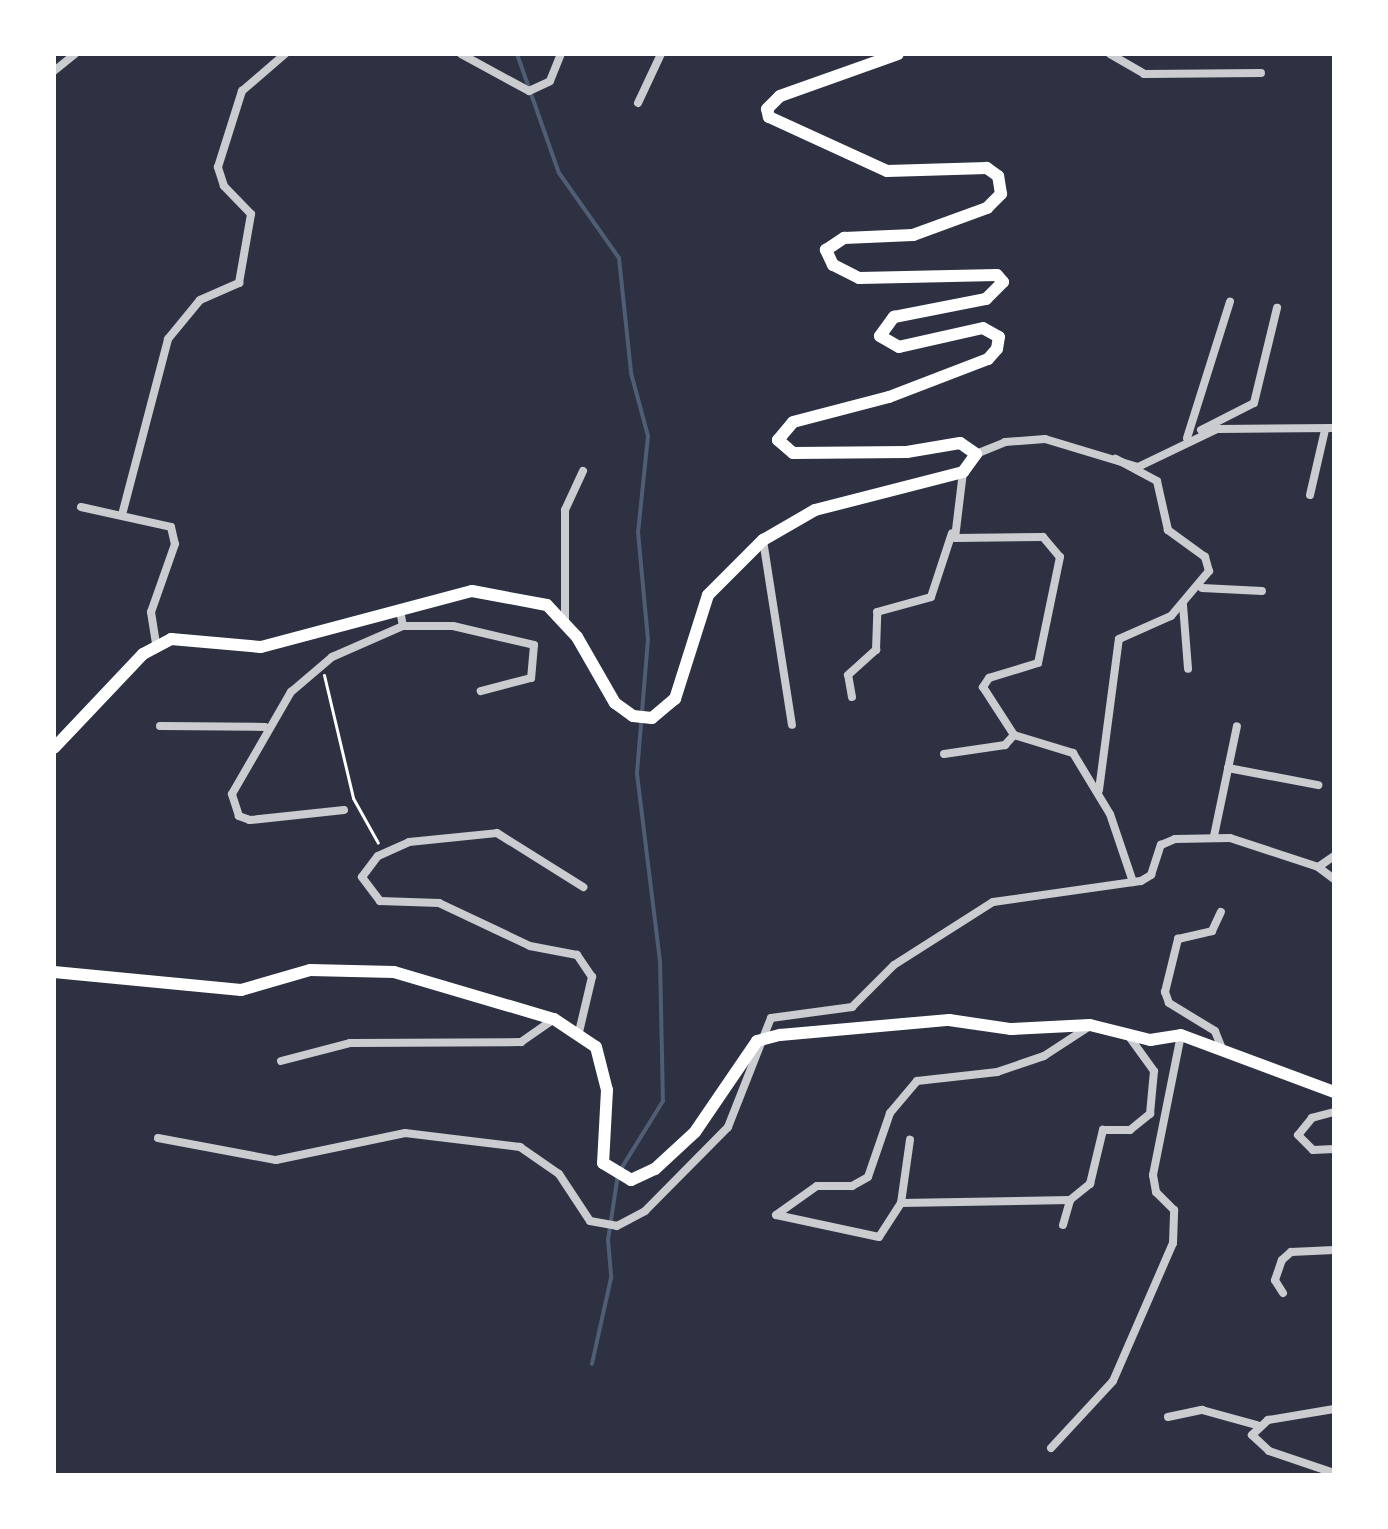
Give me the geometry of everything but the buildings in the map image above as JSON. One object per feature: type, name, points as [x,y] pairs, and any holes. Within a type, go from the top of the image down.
[{"type":"main road","points":[[54,748],[156,644],[171,639],[261,647],[400,611],[498,591],[547,605],[565,621],[615,703],[633,716],[660,715],[680,689],[708,595],[763,540],[815,510],[963,472],[976,454],[960,443],[907,452],[793,453],[778,440],[793,422],[889,397],[988,359],[997,349],[999,337],[983,328],[899,347],[880,336],[894,317],[986,299],[1003,282],[997,275],[859,278],[833,265],[826,250],[844,238],[913,235],[987,208],[1001,194],[998,176],[987,168],[887,171],[769,117],[767,109],[780,96],[898,54]]},
{"type":"main road","points":[[54,972],[241,990],[310,970],[394,972],[554,1019],[579,1032],[602,1067],[603,1163],[610,1173],[631,1180],[655,1169],[695,1132],[757,1041],[934,1021],[1023,1030],[1090,1025],[1150,1040],[1181,1035],[1221,1046],[1334,1092]]},
{"type":"street","points":[[54,71],[75,54]]},
{"type":"street","points":[[123,511],[168,339],[200,300],[234,290],[242,275],[250,208],[224,186],[218,167],[242,91],[285,54]]},
{"type":"street","points":[[461,54],[518,90],[550,81],[561,54]]},
{"type":"street","points":[[638,103],[661,54]]},
{"type":"street","points":[[1110,54],[1144,74],[1261,73]]},
{"type":"street","points":[[1187,439],[1230,302]]},
{"type":"street","points":[[976,454],[1045,439],[1116,459],[1152,465],[1187,439],[1254,403],[1277,308]]},
{"type":"street","points":[[1196,434],[1330,429],[1310,495]]},
{"type":"street","points":[[1099,791],[1119,639],[1183,605],[1202,588],[1208,565],[1168,530],[1160,486],[1116,459]]},
{"type":"street","points":[[565,621],[565,510],[583,471]]},
{"type":"street","points":[[852,697],[848,675],[876,650],[877,612],[931,597],[952,533],[963,472]]},
{"type":"street","points":[[81,507],[162,519],[175,535],[151,612],[156,644]]},
{"type":"street","points":[[952,533],[967,543],[1043,537],[1060,557],[1038,663],[983,683],[1014,735],[1062,745],[1099,791],[1133,882]]},
{"type":"street","points":[[763,540],[792,725]]},
{"type":"street","points":[[1202,588],[1262,591]]},
{"type":"street","points":[[1183,605],[1188,669]]},
{"type":"street","points":[[400,611],[403,626]]},
{"type":"street","points":[[344,810],[239,816],[232,794],[265,727],[323,663],[403,626],[453,626],[534,645],[531,678],[481,691]]},
{"type":"street","points":[[160,726],[265,727]]},
{"type":"street","points":[[1214,836],[1237,726]]},
{"type":"street","points":[[944,754],[1005,745],[1014,735]]},
{"type":"street","points":[[1228,768],[1318,785]]},
{"type":"street","points":[[579,1032],[591,992],[584,961],[521,942],[448,906],[373,897],[362,877],[385,852],[409,842],[497,833],[583,887]]},
{"type":"street","points":[[158,1138],[276,1160],[405,1133],[520,1147],[559,1174],[590,1221],[617,1226],[645,1211],[728,1127],[754,1073],[757,1041],[779,1015],[858,1004],[894,965],[993,902],[1133,882],[1151,875],[1168,840],[1214,836],[1318,867],[1334,879]]},
{"type":"street","points":[[1318,867],[1334,856]]},
{"type":"street","points":[[1221,912],[1212,931],[1178,939],[1165,992],[1169,1003],[1215,1031],[1221,1046]]},
{"type":"street","points":[[281,1061],[350,1043],[521,1042],[554,1019]]},
{"type":"street","points":[[910,1140],[901,1203],[879,1237],[776,1215],[817,1186],[852,1186],[868,1177],[890,1113],[917,1081],[997,1072],[1044,1056],[1090,1025]]},
{"type":"street","points":[[1063,1225],[1070,1200],[1090,1184],[1103,1130],[1137,1127],[1152,1108],[1154,1071],[1128,1035]]},
{"type":"street","points":[[1051,1448],[1113,1381],[1173,1243],[1174,1210],[1156,1192],[1153,1175],[1181,1035]]},
{"type":"street","points":[[1334,1112],[1312,1118],[1298,1135],[1313,1150],[1334,1149]]},
{"type":"street","points":[[901,1203],[1070,1200]]},
{"type":"street","points":[[1283,1293],[1275,1280],[1282,1260],[1291,1252],[1334,1250]]},
{"type":"street","points":[[1168,1417],[1202,1410],[1257,1425],[1334,1409]]},
{"type":"street","points":[[1257,1425],[1252,1435],[1260,1446],[1334,1473]]},
{"type":"path","points":[[323,663],[353,798],[385,852]]},
{"type":"waterway","points":[[517,54],[559,173],[619,258],[631,373],[648,436],[638,532],[648,639],[637,774],[660,960],[663,1101],[618,1174],[608,1240],[611,1278],[592,1364]]}]
